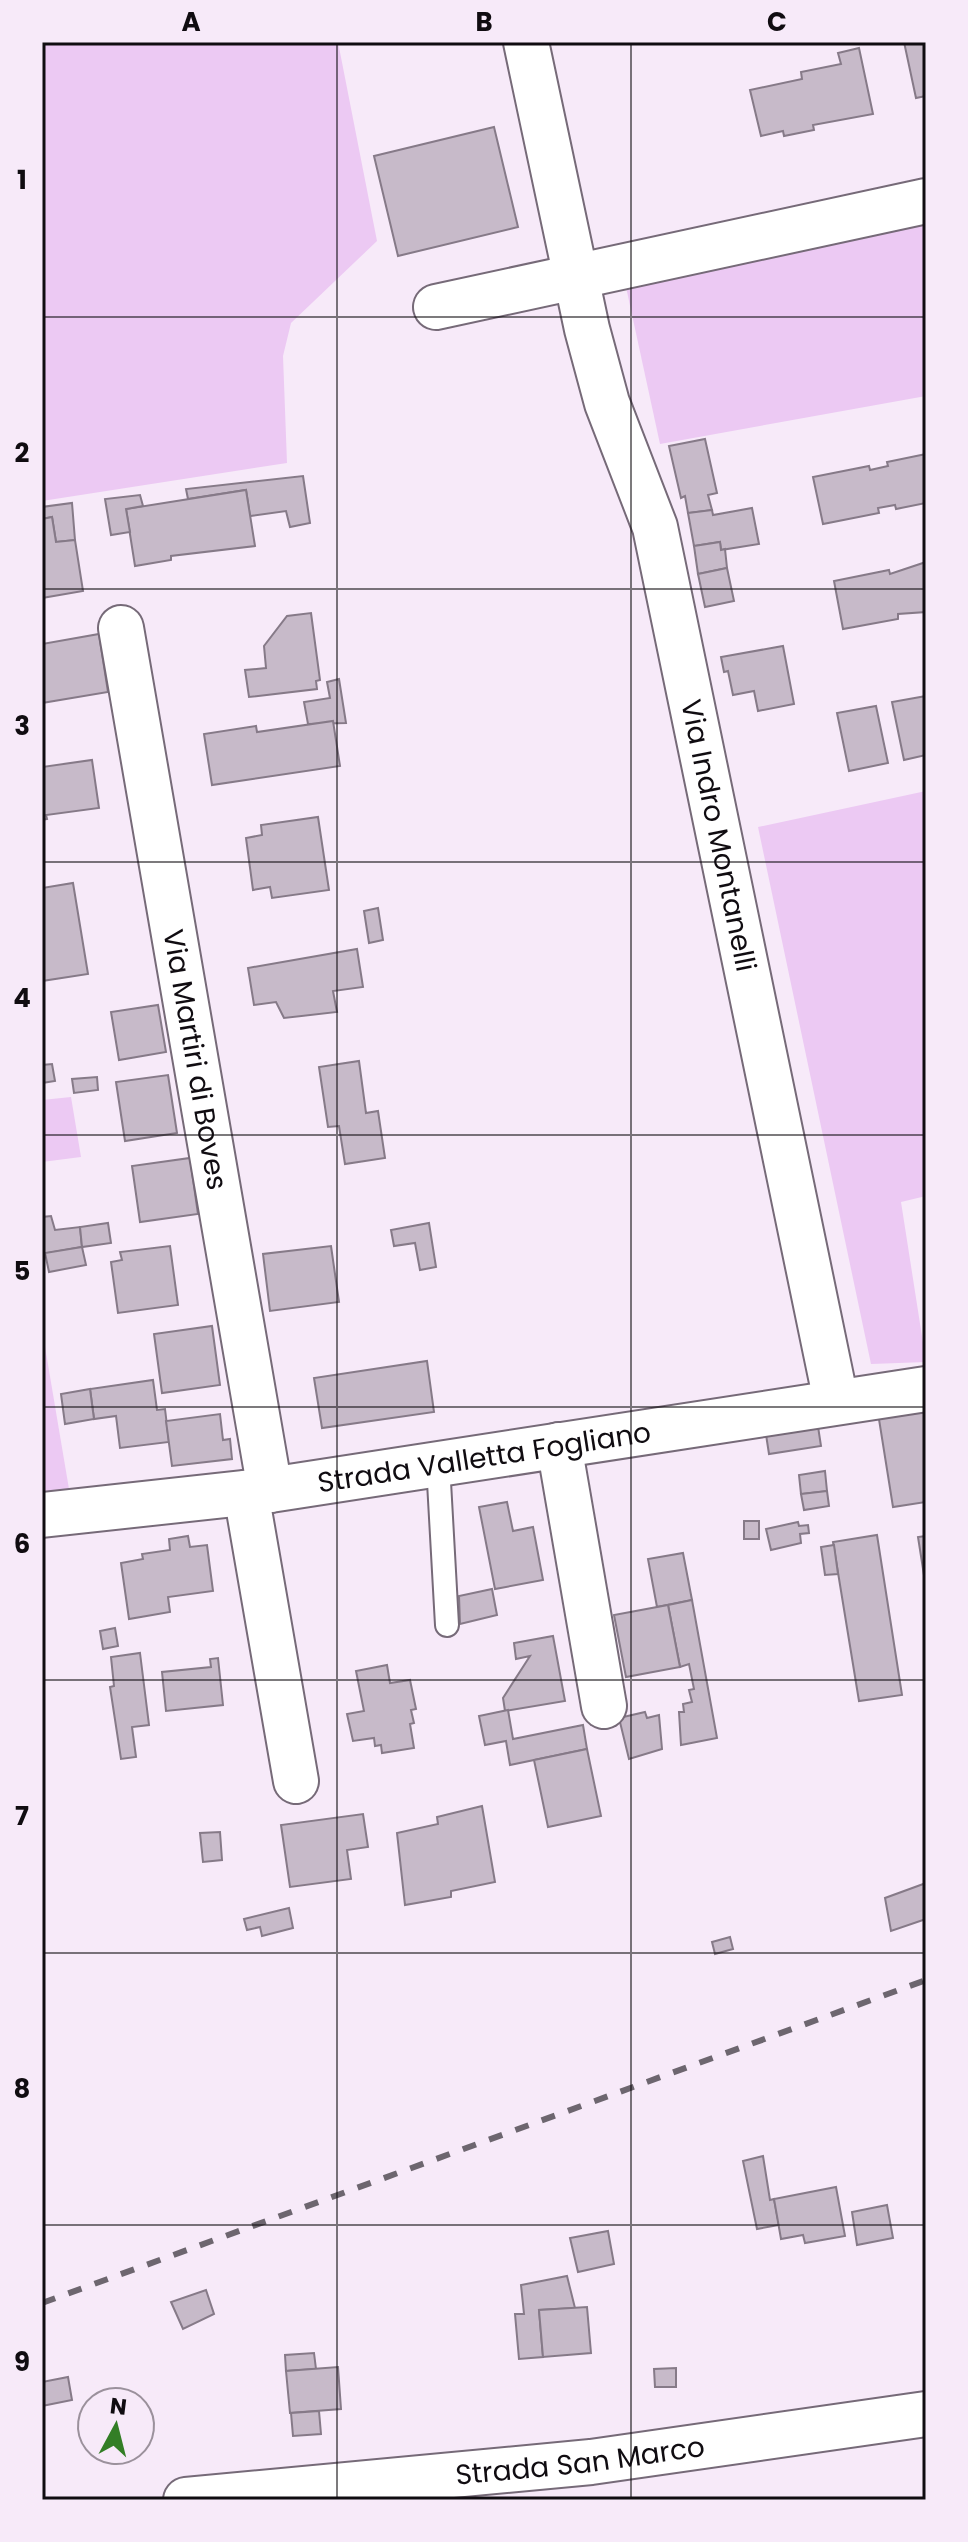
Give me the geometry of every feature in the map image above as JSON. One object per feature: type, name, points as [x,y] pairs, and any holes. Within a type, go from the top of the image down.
[{"type":"street","name":"Via Indro Montanelli","points":[[526,42],[607,403],[655,527],[836,1401]]},
{"type":"street","points":[[436,307],[926,201]]},
{"type":"street","name":"Via Martiri di Boves","points":[[121,628],[258,1492],[296,1781]]},
{"type":"street","name":"Strada Valletta Fogliano","points":[[42,1515],[258,1492],[926,1389]]},
{"type":"street","points":[[559,1445],[604,1706]]},
{"type":"street","name":"Strada San Marco","points":[[186,2500],[591,2462],[926,2414]]},
{"type":"lane","points":[[438,1464],[447,1625]]},
{"type":"shaded area","points":[[42,42],[338,42],[377,241],[291,323],[283,356],[287,463],[42,501]]},
{"type":"shaded area","points":[[926,222],[926,396],[660,444],[626,287]]},
{"type":"shaded area","points":[[926,791],[926,1196],[901,1202],[926,1362],[871,1364],[758,827]]},
{"type":"shaded area","points":[[71,1097],[81,1157],[42,1162],[42,1100]]},
{"type":"shaded area","points":[[42,1329],[70,1495],[42,1498]]},
{"type":"building","points":[[904,42],[926,42],[926,96],[916,98]]},
{"type":"building","points":[[859,48],[873,114],[813,125],[814,130],[784,136],[783,131],[761,136],[750,90],[802,79],[801,72],[841,64],[838,53]]},
{"type":"building","points":[[494,127],[518,227],[398,256],[374,156]]},
{"type":"building","points":[[705,439],[717,493],[708,495],[712,510],[688,513],[685,496],[681,498],[669,446]]},
{"type":"building","points":[[926,454],[926,503],[896,509],[895,505],[878,508],[879,513],[823,524],[813,477],[869,466],[870,470],[888,466],[887,462]]},
{"type":"building","points":[[303,476],[310,523],[290,527],[286,511],[250,516],[246,490],[188,499],[186,489]]},
{"type":"building","points":[[246,490],[255,546],[171,556],[171,560],[135,566],[126,509]]},
{"type":"building","points":[[140,495],[143,506],[126,509],[130,532],[111,535],[105,499]]},
{"type":"building","points":[[72,503],[75,540],[56,542],[52,517],[42,519],[42,507]]},
{"type":"building","points":[[752,508],[759,544],[721,550],[720,542],[694,546],[688,513],[712,510],[713,515]]},
{"type":"building","points":[[52,517],[56,542],[75,540],[83,591],[42,598],[42,519]]},
{"type":"building","points":[[720,542],[721,550],[725,549],[727,568],[698,574],[694,546]]},
{"type":"building","points":[[926,562],[926,612],[898,614],[898,619],[843,629],[834,581],[889,570],[890,574]]},
{"type":"building","points":[[727,568],[734,601],[705,607],[698,574]]},
{"type":"building","points":[[311,613],[320,680],[316,681],[317,689],[249,697],[245,670],[266,668],[264,646],[287,616]]},
{"type":"building","points":[[99,634],[108,692],[42,703],[42,644]]},
{"type":"building","points":[[783,646],[794,704],[758,711],[754,691],[733,695],[728,671],[724,672],[721,657]]},
{"type":"building","points":[[339,679],[346,723],[308,724],[304,702],[330,698],[327,682]]},
{"type":"building","points":[[926,696],[926,755],[904,760],[892,702]]},
{"type":"building","points":[[876,706],[888,763],[849,771],[837,713]]},
{"type":"building","points":[[333,721],[340,766],[212,785],[204,734],[256,726],[257,732]]},
{"type":"building","points":[[92,760],[99,808],[46,815],[47,819],[42,820],[42,767]]},
{"type":"building","points":[[318,817],[329,890],[272,898],[270,887],[253,890],[246,838],[262,835],[261,825]]},
{"type":"building","points":[[73,883],[88,974],[42,981],[42,888]]},
{"type":"building","points":[[378,908],[383,940],[369,943],[364,911]]},
{"type":"building","points":[[357,949],[363,987],[333,991],[337,1012],[284,1018],[276,1002],[254,1005],[248,968]]},
{"type":"building","points":[[158,1005],[166,1052],[119,1060],[111,1012]]},
{"type":"building","points":[[359,1061],[366,1113],[378,1111],[385,1158],[345,1164],[339,1126],[328,1127],[319,1067]]},
{"type":"building","points":[[52,1064],[55,1081],[42,1083],[42,1065]]},
{"type":"building","points":[[168,1075],[177,1133],[125,1141],[116,1082]]},
{"type":"building","points":[[97,1077],[98,1090],[74,1093],[72,1079]]},
{"type":"building","points":[[190,1158],[198,1214],[140,1222],[132,1166]]},
{"type":"building","points":[[51,1216],[55,1230],[80,1227],[82,1247],[42,1254],[42,1217]]},
{"type":"building","points":[[108,1223],[111,1243],[82,1247],[80,1227]]},
{"type":"building","points":[[429,1223],[436,1267],[420,1270],[415,1243],[394,1246],[391,1230]]},
{"type":"building","points":[[170,1246],[178,1305],[118,1313],[111,1262],[122,1260],[120,1252]]},
{"type":"building","points":[[331,1246],[339,1302],[270,1311],[263,1254]]},
{"type":"building","points":[[82,1247],[86,1265],[49,1272],[45,1253]]},
{"type":"building","points":[[212,1326],[220,1385],[162,1393],[154,1334]]},
{"type":"building","points":[[427,1361],[434,1412],[322,1428],[314,1378]]},
{"type":"building","points":[[153,1380],[157,1410],[165,1409],[169,1442],[120,1448],[116,1416],[94,1419],[90,1389]]},
{"type":"building","points":[[90,1389],[94,1419],[65,1424],[61,1394]]},
{"type":"building","points":[[926,1405],[926,1502],[893,1507],[878,1413]]},
{"type":"building","points":[[220,1414],[223,1440],[230,1439],[232,1459],[172,1466],[166,1421]]},
{"type":"building","points":[[817,1420],[821,1446],[769,1454],[765,1428]]},
{"type":"building","points":[[825,1471],[827,1491],[801,1494],[799,1475]]},
{"type":"building","points":[[827,1491],[829,1506],[804,1510],[801,1494]]},
{"type":"building","points":[[507,1502],[513,1531],[533,1527],[543,1580],[495,1589],[479,1507]]},
{"type":"building","points":[[744,1521],[759,1521],[759,1539],[744,1539]]},
{"type":"building","points":[[798,1522],[799,1526],[808,1525],[809,1533],[800,1534],[801,1543],[771,1550],[766,1529]]},
{"type":"building","points":[[877,1535],[902,1695],[859,1701],[833,1542]]},
{"type":"building","points":[[188,1536],[190,1547],[207,1545],[213,1591],[168,1597],[170,1612],[129,1619],[121,1563],[143,1559],[142,1554],[170,1550],[169,1539]]},
{"type":"building","points":[[926,1536],[926,1588],[918,1537]]},
{"type":"building","points":[[834,1545],[838,1574],[825,1575],[821,1547]]},
{"type":"building","points":[[683,1553],[692,1600],[657,1607],[648,1559]]},
{"type":"building","points":[[492,1589],[497,1615],[460,1624],[459,1596]]},
{"type":"building","points":[[692,1600],[717,1738],[681,1745],[679,1712],[684,1712],[683,1704],[692,1702],[689,1690],[694,1689],[689,1664],[680,1667],[668,1605]]},
{"type":"building","points":[[668,1605],[680,1667],[626,1677],[614,1615]]},
{"type":"building","points":[[115,1628],[118,1646],[103,1649],[100,1631]]},
{"type":"building","points":[[553,1636],[565,1701],[505,1711],[503,1698],[530,1656],[516,1659],[514,1643]]},
{"type":"building","points":[[140,1653],[149,1725],[132,1727],[136,1757],[121,1759],[110,1687],[114,1686],[111,1657]]},
{"type":"building","points":[[218,1658],[223,1705],[166,1711],[162,1672],[211,1667],[210,1659]]},
{"type":"building","points":[[387,1665],[390,1683],[410,1680],[416,1709],[411,1710],[414,1723],[410,1724],[414,1748],[382,1753],[381,1745],[375,1746],[374,1738],[353,1741],[347,1714],[364,1711],[356,1671]]},
{"type":"building","points":[[508,1710],[513,1739],[583,1725],[587,1749],[510,1765],[506,1741],[485,1745],[479,1716]]},
{"type":"building","points":[[645,1712],[647,1718],[659,1715],[662,1749],[629,1759],[619,1718]]},
{"type":"building","points":[[587,1749],[601,1816],[548,1827],[534,1760]]},
{"type":"building","points":[[482,1806],[495,1882],[451,1891],[451,1897],[405,1905],[397,1833],[438,1824],[437,1817]]},
{"type":"building","points":[[363,1814],[368,1847],[347,1850],[351,1879],[290,1887],[281,1825]]},
{"type":"building","points":[[220,1832],[222,1860],[203,1862],[200,1833]]},
{"type":"building","points":[[926,1883],[926,1919],[891,1931],[885,1898]]},
{"type":"building","points":[[289,1908],[293,1928],[262,1936],[260,1927],[247,1930],[244,1919]]},
{"type":"building","points":[[730,1937],[733,1949],[715,1954],[712,1942]]},
{"type":"building","points":[[763,2156],[770,2200],[774,2199],[779,2225],[757,2229],[743,2161]]},
{"type":"building","points":[[836,2187],[845,2236],[805,2243],[803,2235],[781,2239],[774,2199]]},
{"type":"building","points":[[887,2205],[893,2238],[857,2245],[852,2212]]},
{"type":"building","points":[[608,2231],[614,2264],[578,2272],[570,2238]]},
{"type":"building","points":[[567,2276],[575,2308],[539,2310],[543,2357],[519,2359],[515,2314],[524,2314],[521,2285]]},
{"type":"building","points":[[206,2290],[214,2314],[183,2329],[171,2302]]},
{"type":"building","points":[[587,2307],[591,2353],[543,2357],[539,2310]]},
{"type":"building","points":[[314,2353],[316,2369],[286,2371],[285,2355]]},
{"type":"building","points":[[338,2367],[341,2409],[290,2413],[286,2371]]},
{"type":"building","points":[[676,2368],[676,2387],[655,2387],[654,2369]]},
{"type":"building","points":[[68,2377],[72,2400],[42,2406],[42,2382]]},
{"type":"building","points":[[319,2411],[321,2434],[293,2436],[291,2413]]},
{"type":"railway","points":[[42,2303],[926,1980]]}]
